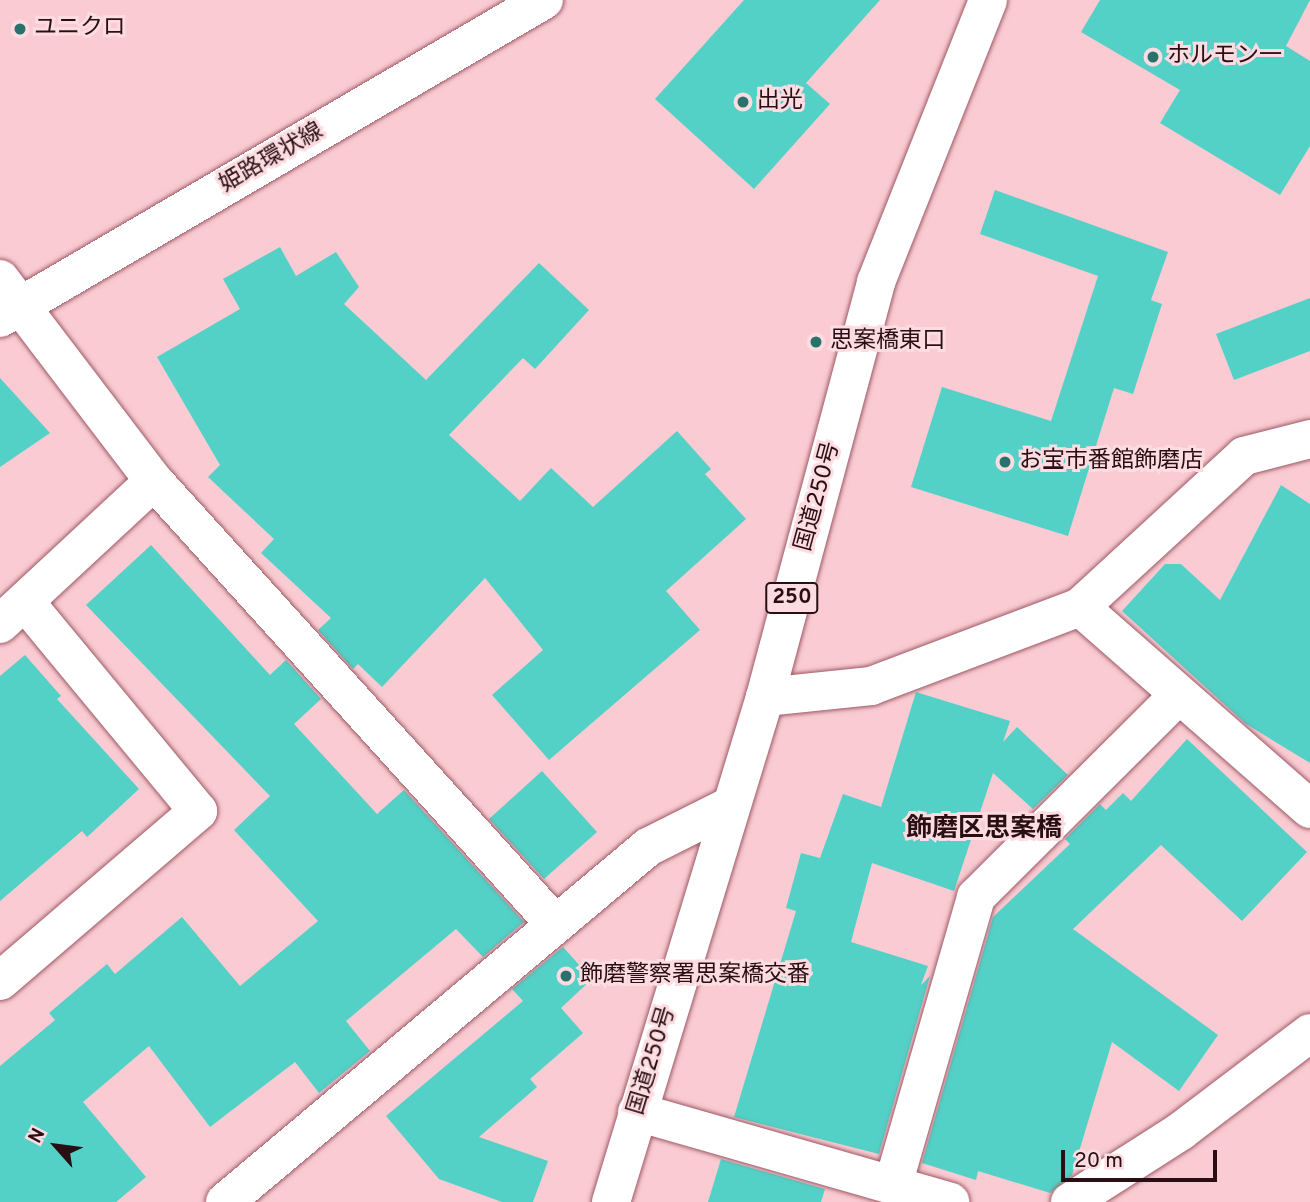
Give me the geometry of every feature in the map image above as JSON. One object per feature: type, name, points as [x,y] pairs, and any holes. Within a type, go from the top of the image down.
[{"type":"main road","name":"姫路環状線","points":[[8,300],[544,0]]},
{"type":"main road","name":"国道250号","points":[[611,1202],[765,697],[876,282],[988,0]]},
{"type":"main road","points":[[8,300],[154,481],[555,924]]},
{"type":"main road","points":[[765,697],[871,687],[1080,607],[1244,456],[1310,439]]},
{"type":"main road","points":[[0,981],[198,811],[13,613],[154,481]]},
{"type":"main road","points":[[1080,607],[1310,809]]},
{"type":"main road","points":[[893,1185],[976,897],[1178,695]]},
{"type":"main road","points":[[225,1202],[648,847],[730,806]]},
{"type":"main road","points":[[1070,1202],[1181,1131],[1310,1033]]},
{"type":"main road","points":[[637,1112],[950,1202]]},
{"type":"building","name":"出光","points":[[744,0],[880,0],[806,83],[830,104],[754,189],[655,99]]},
{"type":"building","points":[[1100,0],[1310,0],[1286,46],[1310,61],[1310,146],[1280,195],[1160,123],[1180,90],[1081,32]]},
{"type":"building","points":[[995,190],[1168,252],[1151,300],[1162,304],[1133,394],[1114,388],[1068,536],[911,487],[942,387],[1051,421],[1098,276],[980,234]]},
{"type":"building","points":[[280,247],[296,276],[336,252],[359,287],[344,304],[426,380],[539,263],[589,310],[535,369],[523,358],[449,435],[520,501],[551,468],[593,507],[677,431],[711,469],[705,474],[746,519],[666,591],[700,630],[549,760],[492,695],[543,650],[485,578],[382,687],[358,664],[353,669],[318,630],[331,618],[261,553],[274,539],[208,477],[220,465],[157,357],[240,309],[223,279]]},
{"type":"building","points":[[1310,298],[1310,351],[1234,380],[1216,334]]},
{"type":"building","points":[[0,378],[50,433],[0,467]]},
{"type":"building","points":[[1281,485],[1310,504],[1310,763],[1246,724],[1122,611],[1165,564],[1181,564],[1220,600]]},
{"type":"building","points":[[151,545],[270,675],[286,660],[321,699],[294,724],[377,814],[404,790],[524,922],[483,957],[456,929],[346,1021],[370,1051],[319,1093],[295,1062],[210,1127],[149,1046],[83,1102],[146,1177],[116,1202],[0,1202],[0,1066],[55,1020],[49,1013],[107,964],[115,974],[182,917],[240,986],[318,921],[234,830],[270,796],[86,605]]},
{"type":"building","points":[[25,655],[61,696],[57,699],[139,789],[87,837],[82,831],[0,901],[0,676]]},
{"type":"building","points":[[916,692],[1010,721],[1003,742],[1017,727],[1068,775],[1033,809],[993,773],[954,891],[872,863],[851,942],[928,966],[921,985],[930,976],[879,1154],[734,1117],[796,911],[786,908],[801,853],[820,858],[843,794],[881,807]]},
{"type":"building","points":[[1187,739],[1307,852],[1242,921],[1161,845],[1073,929],[1218,1035],[1179,1091],[1112,1042],[1072,1175],[1050,1193],[978,1171],[976,1180],[922,1163],[993,917],[1070,844],[1065,839],[1100,804],[1106,810],[1123,793],[1131,801]]},
{"type":"building","points":[[542,771],[597,832],[544,879],[489,819]]},
{"type":"building","points":[[563,947],[592,979],[561,1008],[583,1033],[530,1079],[537,1087],[479,1137],[548,1161],[533,1202],[502,1202],[439,1179],[386,1116],[523,1001],[512,989]]},
{"type":"building","points":[[721,1159],[825,1189],[821,1202],[708,1202]]},
{"type":"place","name":"ユニクロ","points":[[20,29]]},
{"type":"place","name":"ホルモン一","points":[[1153,57]]},
{"type":"place","name":"出光","points":[[743,102]]},
{"type":"place","name":"思案橋東口","points":[[816,342]]},
{"type":"place","name":"お宝市番館飾磨店","points":[[1005,462]]},
{"type":"place","name":"飾磨警察署思案橋交番","points":[[566,976]]},
{"type":"district","name":"飾磨区思案橋","points":[[984,830]]}]
